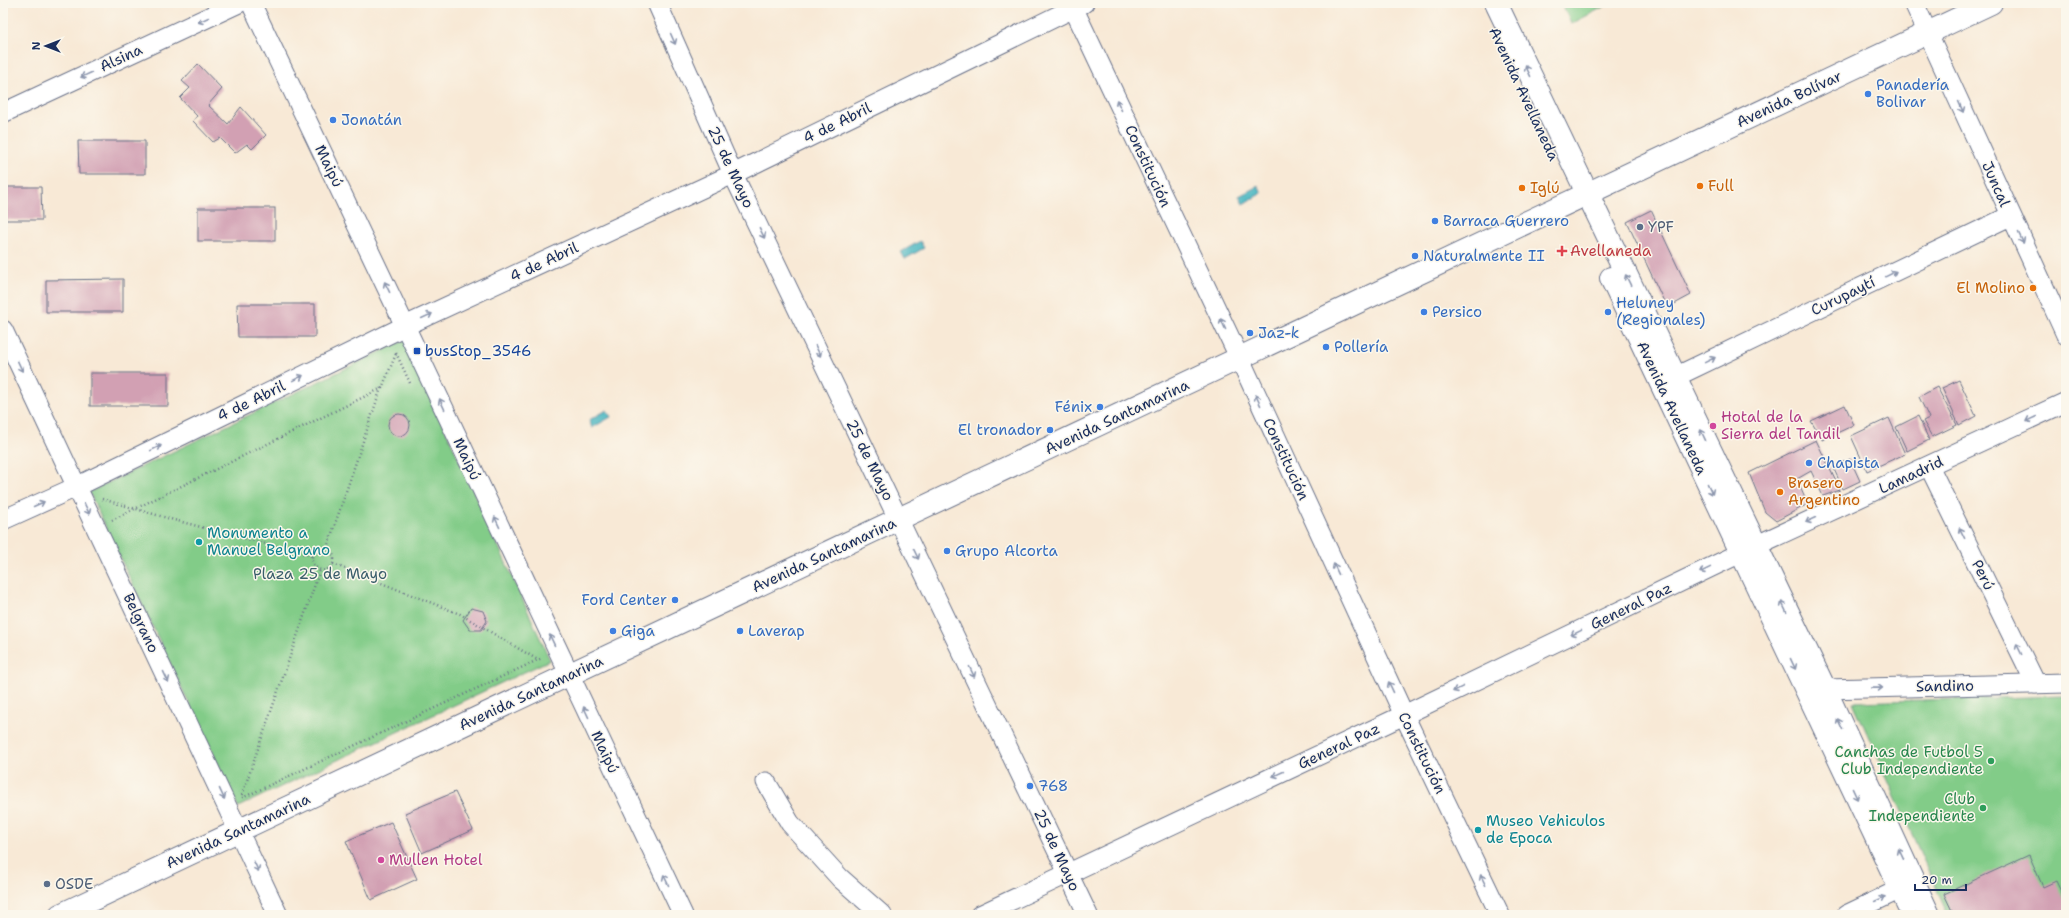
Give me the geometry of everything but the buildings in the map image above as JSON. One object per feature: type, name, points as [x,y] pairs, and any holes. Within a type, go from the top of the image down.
[{"type":"main road","name":"Avenida Avellaneda","points":[[1481,3],[1675,377],[1748,550],[1824,689],[1907,886],[1913,915]]},
{"type":"main road","name":"Avenida Avellaneda","points":[[1496,3],[1581,198],[1907,886],[1929,915]]},
{"type":"main road","name":"Avenida Bolívar","points":[[1581,198],[1991,3]]},
{"type":"main road","name":"Avenida Santamarina","points":[[60,915],[1581,198]]},
{"type":"street","name":"Alsina","points":[[3,113],[239,3]]},
{"type":"street","name":"Maipú","points":[[251,3],[683,915]]},
{"type":"street","name":"25 de Mayo","points":[[657,3],[733,174],[1088,915]]},
{"type":"street","name":"Juncal","points":[[1914,3],[2010,216],[2066,335]]},
{"type":"street","name":"4 de Abril","points":[[3,520],[76,487],[405,326],[733,174],[1076,5]]},
{"type":"street","name":"Constitución","points":[[1076,5],[1404,715],[1500,915]]},
{"type":"street","name":"Curupaytí","points":[[1675,377],[2010,216]]},
{"type":"street","name":"Belgrano","points":[[3,330],[278,915]]},
{"type":"street","name":"Lamadrid","points":[[1748,550],[2066,402]]},
{"type":"street","name":"Perú","points":[[1929,466],[2036,684]]},
{"type":"street","name":"General Paz","points":[[980,915],[1404,715],[1748,550]]},
{"type":"street","name":"Sandino","points":[[1824,689],[2066,684]]},
{"type":"street","points":[[766,782],[790,823],[840,878],[882,915]]},
{"type":"street","points":[[1846,915],[1907,886]]},
{"type":"path","points":[[327,548],[382,388],[396,353],[413,389]]},
{"type":"path","points":[[108,522],[382,388]]},
{"type":"path","points":[[96,497],[312,556]]},
{"type":"path","points":[[319,548],[327,548],[334,556],[333,564],[328,569],[320,570],[314,566],[312,556],[319,548]]},
{"type":"path","points":[[333,564],[460,614],[538,660]]},
{"type":"path","points":[[320,570],[240,799],[543,658],[540,651]]},
{"type":"green space","points":[[1562,3],[1611,3],[1571,24]]},
{"type":"green space","name":"Plaza 25 de Mayo","points":[[405,340],[550,660],[238,807],[89,492]]},
{"type":"green space","name":"Club Independiente","points":[[2066,696],[2066,915],[1948,915],[1853,702]]},
{"type":"water","points":[[1258,186],[1262,193],[1243,204],[1239,196]]},
{"type":"water","points":[[920,241],[924,248],[905,259],[901,252]]},
{"type":"water","points":[[607,410],[611,417],[592,428],[589,420]]},
{"type":"place","name":"Panadería Bolivar","points":[[1868,94]]},
{"type":"place","name":"Jonatán","points":[[333,120]]},
{"type":"place","name":"Full","points":[[1700,186]]},
{"type":"place","name":"Iglú","points":[[1522,188]]},
{"type":"place","name":"Barraca Guerrero","points":[[1435,221]]},
{"type":"place","name":"YPF","points":[[1640,227]]},
{"type":"place","name":"Avellaneda","points":[[1562,251]]},
{"type":"place","name":"Naturalmente II","points":[[1415,256]]},
{"type":"place","name":"El Molino","points":[[2033,288]]},
{"type":"place","name":"Persico","points":[[1424,312]]},
{"type":"place","name":"Heluney (Regionales)","points":[[1608,312]]},
{"type":"place","name":"Jaz-k","points":[[1250,333]]},
{"type":"place","name":"Pollería","points":[[1326,347]]},
{"type":"place","name":"busStop_3546","points":[[417,351]]},
{"type":"place","name":"Fénix","points":[[1100,407]]},
{"type":"place","name":"Hotal de la Sierra del Tandil","points":[[1713,426]]},
{"type":"place","name":"El tronador","points":[[1050,430]]},
{"type":"place","name":"Chapista","points":[[1809,463]]},
{"type":"place","name":"Brasero Argentino","points":[[1780,492]]},
{"type":"place","name":"Monumento a Manuel Belgrano","points":[[199,542]]},
{"type":"place","name":"Grupo Alcorta","points":[[947,551]]},
{"type":"place","name":"Ford Center","points":[[675,600]]},
{"type":"place","name":"Giga","points":[[613,631]]},
{"type":"place","name":"Laverap","points":[[740,631]]},
{"type":"place","name":"Canchas de Futbol 5 Club Independiente","points":[[1991,761]]},
{"type":"place","name":"768","points":[[1030,786]]},
{"type":"place","name":"Club Independiente","points":[[1983,808]]},
{"type":"place","name":"Museo Vehiculos de Epoca","points":[[1478,830]]},
{"type":"place","name":"Mullen Hotel","points":[[381,860]]},
{"type":"place","name":"OSDE","points":[[47,884]]}]
